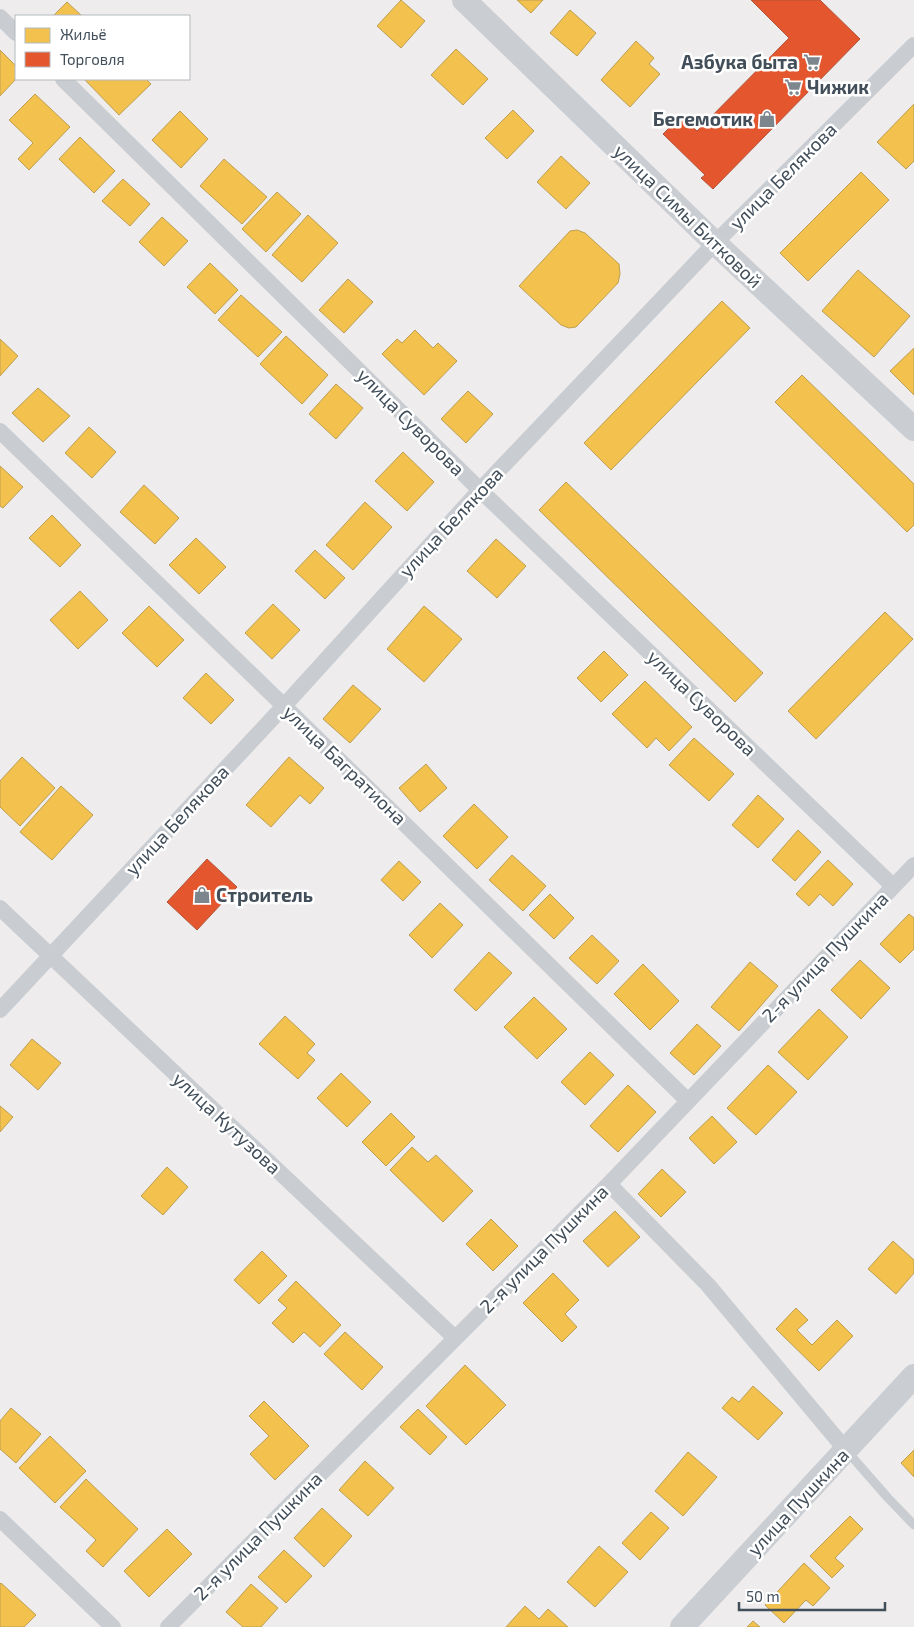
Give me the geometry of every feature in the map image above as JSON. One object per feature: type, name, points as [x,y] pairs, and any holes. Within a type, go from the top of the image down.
[{"type":"street","name":"улица Симы Битковой","points":[[467,1],[715,243],[914,429]]},
{"type":"street","points":[[0,17],[15,32]]},
{"type":"street","name":"улица Белякова","points":[[0,1010],[284,706],[480,490],[715,243],[914,46]]},
{"type":"street","name":"улица Суворова","points":[[64,80],[480,490],[893,886]]},
{"type":"street","name":"улица Багратиона","points":[[0,431],[688,1101]]},
{"type":"street","name":"2-я улица Пушкина","points":[[168,1627],[608,1184],[914,865]]},
{"type":"street","name":"улица Кутузова","points":[[0,908],[456,1338]]},
{"type":"street","points":[[608,1184],[708,1285],[820,1422],[846,1450]]},
{"type":"street","name":"улица Пушкина","points":[[682,1627],[914,1376]]},
{"type":"street","points":[[0,1519],[113,1627]]},
{"type":"lane","points":[[846,1450],[914,1525]]},
{"type":"building: Жильё","points":[[401,0],[425,21],[401,48],[377,26]]},
{"type":"building: Жильё","points":[[517,0],[543,0],[531,13]]},
{"type":"building: Жильё","points":[[67,2],[81,15],[54,15]]},
{"type":"building: Жильё","points":[[570,10],[596,33],[577,56],[550,33]]},
{"type":"building: Жильё","points":[[636,41],[654,58],[649,64],[660,74],[630,107],[601,80]]},
{"type":"building: Жильё","points":[[456,49],[488,79],[463,105],[431,75]]},
{"type":"building: Жильё","points":[[0,50],[15,65],[15,80],[0,96]]},
{"type":"building: Жильё","points":[[85,80],[147,80],[151,84],[119,115]]},
{"type":"building: Жильё","points":[[35,94],[70,127],[29,170],[18,159],[33,143],[9,120]]},
{"type":"building: Жильё","points":[[914,104],[914,161],[906,169],[877,142]]},
{"type":"building: Жильё","points":[[513,110],[534,131],[507,159],[485,138]]},
{"type":"building: Жильё","points":[[180,111],[208,139],[181,168],[152,140]]},
{"type":"building: Жильё","points":[[80,137],[115,171],[94,193],[59,159]]},
{"type":"building: Жильё","points":[[561,156],[590,183],[566,209],[537,182]]},
{"type":"building: Жильё","points":[[224,159],[267,197],[242,224],[200,186]]},
{"type":"building: Жильё","points":[[861,172],[889,200],[808,281],[780,253]]},
{"type":"building: Жильё","points":[[123,179],[150,204],[130,226],[102,201]]},
{"type":"building: Жильё","points":[[277,192],[301,214],[266,252],[242,229]]},
{"type":"building: Жильё","points":[[308,215],[338,243],[302,282],[272,255]]},
{"type":"building: Жильё","points":[[162,217],[188,241],[164,266],[139,242]]},
{"type":"building: Жильё","points":[[577,230],[585,233],[619,264],[620,274],[618,283],[576,327],[569,328],[561,325],[519,286],[570,231]]},
{"type":"building: Жильё","points":[[210,263],[238,290],[215,314],[187,287]]},
{"type":"building: Жильё","points":[[858,270],[910,316],[874,357],[822,311]]},
{"type":"building: Жильё","points":[[348,279],[373,302],[344,333],[319,310]]},
{"type":"building: Жильё","points":[[241,295],[282,332],[258,357],[218,320]]},
{"type":"building: Жильё","points":[[722,301],[750,328],[611,470],[584,443]]},
{"type":"building: Жильё","points":[[415,330],[433,348],[438,343],[457,361],[424,395],[382,354],[397,339],[402,343]]},
{"type":"building: Жильё","points":[[286,336],[328,375],[302,404],[260,364]]},
{"type":"building: Жильё","points":[[0,339],[18,356],[0,376]]},
{"type":"building: Жильё","points":[[914,348],[914,395],[890,371]]},
{"type":"building: Жильё","points":[[802,375],[914,484],[914,525],[907,532],[775,402]]},
{"type":"building: Жильё","points":[[336,384],[363,408],[336,439],[309,414]]},
{"type":"building: Жильё","points":[[38,388],[70,416],[43,442],[12,413]]},
{"type":"building: Жильё","points":[[468,391],[493,414],[466,443],[441,419]]},
{"type":"building: Жильё","points":[[89,427],[116,452],[92,478],[65,453]]},
{"type":"building: Жильё","points":[[403,452],[434,482],[407,511],[375,481]]},
{"type":"building: Жильё","points":[[0,466],[23,487],[3,508],[0,506]]},
{"type":"building: Жильё","points":[[566,482],[763,673],[735,702],[539,510]]},
{"type":"building: Жильё","points":[[144,485],[179,518],[155,544],[120,512]]},
{"type":"building: Жильё","points":[[365,502],[392,527],[353,570],[326,545]]},
{"type":"building: Жильё","points":[[52,515],[81,545],[60,567],[29,538]]},
{"type":"building: Жильё","points":[[196,538],[226,567],[199,594],[169,565]]},
{"type":"building: Жильё","points":[[496,539],[526,566],[497,598],[467,571]]},
{"type":"building: Жильё","points":[[315,550],[345,578],[325,599],[295,571]]},
{"type":"building: Жильё","points":[[80,591],[108,620],[78,649],[50,620]]},
{"type":"building: Жильё","points":[[273,604],[300,630],[272,659],[245,633]]},
{"type":"building: Жильё","points":[[149,606],[184,640],[157,667],[122,633]]},
{"type":"building: Жильё","points":[[424,606],[462,639],[424,682],[387,649]]},
{"type":"building: Жильё","points":[[885,612],[913,639],[816,739],[788,711]]},
{"type":"building: Жильё","points":[[604,651],[628,675],[601,702],[577,678]]},
{"type":"building: Жильё","points":[[206,673],[234,700],[211,724],[183,698]]},
{"type":"building: Жильё","points":[[645,681],[692,727],[669,751],[656,738],[647,748],[612,714]]},
{"type":"building: Жильё","points":[[353,685],[381,709],[350,743],[323,719]]},
{"type":"building: Жильё","points":[[694,738],[734,774],[709,801],[669,765]]},
{"type":"building: Жильё","points":[[22,757],[55,788],[20,826],[0,807],[0,781]]},
{"type":"building: Жильё","points":[[289,757],[324,788],[310,804],[300,795],[271,827],[246,805]]},
{"type":"building: Жильё","points":[[426,764],[447,788],[420,812],[399,788]]},
{"type":"building: Жильё","points":[[61,786],[93,815],[52,860],[20,832]]},
{"type":"building: Жильё","points":[[758,795],[784,819],[758,848],[732,825]]},
{"type":"building: Жильё","points":[[474,804],[508,837],[477,869],[443,836]]},
{"type":"building: Жильё","points":[[798,830],[821,852],[795,881],[772,860]]},
{"type":"building: Жильё","points":[[512,855],[546,886],[523,911],[489,880]]},
{"type":"building: Жильё","points":[[828,860],[853,884],[833,906],[820,894],[809,906],[796,894]]},
{"type":"building: Жильё","points":[[399,861],[421,882],[403,901],[381,880]]},
{"type":"building: Жильё","points":[[550,894],[574,918],[554,939],[529,915]]},
{"type":"building: Жильё","points":[[440,903],[463,925],[432,958],[409,935]]},
{"type":"building: Жильё","points":[[909,914],[914,918],[914,949],[900,963],[880,944]]},
{"type":"building: Жильё","points":[[592,935],[619,961],[597,984],[569,958]]},
{"type":"building: Жильё","points":[[489,952],[512,973],[476,1011],[454,990]]},
{"type":"building: Жильё","points":[[860,960],[890,988],[861,1019],[831,990]]},
{"type":"building: Жильё","points":[[750,962],[778,986],[739,1031],[711,1007]]},
{"type":"building: Жильё","points":[[643,964],[679,1001],[650,1030],[614,994]]},
{"type":"building: Жильё","points":[[534,997],[567,1029],[537,1059],[504,1027]]},
{"type":"building: Жильё","points":[[819,1009],[848,1037],[808,1080],[778,1052]]},
{"type":"building: Жильё","points":[[285,1016],[315,1044],[307,1053],[315,1060],[298,1079],[259,1044]]},
{"type":"building: Жильё","points":[[697,1024],[721,1046],[694,1075],[670,1053]]},
{"type":"building: Жильё","points":[[32,1039],[61,1063],[38,1090],[10,1065]]},
{"type":"building: Жильё","points":[[590,1052],[614,1075],[585,1105],[561,1082]]},
{"type":"building: Жильё","points":[[768,1065],[797,1092],[756,1135],[727,1108]]},
{"type":"building: Жильё","points":[[341,1073],[371,1102],[347,1127],[317,1098]]},
{"type":"building: Жильё","points":[[628,1085],[656,1112],[618,1152],[590,1126]]},
{"type":"building: Жильё","points":[[0,1106],[13,1117],[0,1132]]},
{"type":"building: Жильё","points":[[391,1113],[415,1137],[386,1166],[362,1142]]},
{"type":"building: Жильё","points":[[712,1116],[737,1142],[714,1164],[689,1138]]},
{"type":"building: Жильё","points":[[412,1147],[428,1162],[436,1155],[473,1191],[443,1222],[390,1170]]},
{"type":"building: Жильё","points":[[167,1167],[188,1187],[163,1215],[141,1196]]},
{"type":"building: Жильё","points":[[662,1169],[686,1192],[661,1217],[638,1194]]},
{"type":"building: Жильё","points":[[615,1211],[640,1237],[608,1267],[583,1241]]},
{"type":"building: Жильё","points":[[491,1219],[518,1246],[493,1271],[466,1244]]},
{"type":"building: Жильё","points":[[893,1241],[914,1260],[914,1273],[896,1294],[868,1269]]},
{"type":"building: Жильё","points":[[262,1251],[287,1276],[259,1304],[234,1280]]},
{"type":"building: Жильё","points":[[553,1273],[579,1300],[565,1314],[577,1327],[562,1342],[523,1303]]},
{"type":"building: Жильё","points":[[296,1281],[341,1325],[320,1347],[304,1332],[293,1343],[272,1323],[287,1308],[278,1300]]},
{"type":"building: Жильё","points":[[796,1308],[808,1320],[797,1330],[812,1345],[837,1320],[853,1336],[819,1371],[776,1329]]},
{"type":"building: Жильё","points":[[345,1332],[383,1367],[362,1390],[324,1354]]},
{"type":"building: Жильё","points":[[465,1365],[506,1405],[466,1445],[426,1406]]},
{"type":"building: Жильё","points":[[753,1386],[783,1413],[758,1440],[722,1408],[732,1397],[739,1402]]},
{"type":"building: Жильё","points":[[264,1401],[309,1446],[275,1480],[250,1454],[269,1436],[249,1416]]},
{"type":"building: Жильё","points":[[11,1408],[41,1434],[16,1463],[0,1449],[0,1421]]},
{"type":"building: Жильё","points":[[418,1409],[447,1437],[430,1455],[400,1427]]},
{"type":"building: Жильё","points":[[50,1436],[86,1471],[55,1503],[19,1468]]},
{"type":"building: Жильё","points":[[914,1450],[914,1477],[901,1463]]},
{"type":"building: Жильё","points":[[688,1452],[717,1477],[683,1516],[655,1491]]},
{"type":"building: Жильё","points":[[365,1461],[394,1488],[368,1516],[339,1490]]},
{"type":"building: Жильё","points":[[86,1479],[138,1529],[103,1567],[86,1551],[96,1540],[60,1507]]},
{"type":"building: Жильё","points":[[322,1508],[352,1536],[324,1567],[294,1538]]},
{"type":"building: Жильё","points":[[651,1512],[669,1528],[640,1560],[622,1543]]},
{"type":"building: Жильё","points":[[850,1516],[863,1529],[835,1558],[844,1566],[832,1578],[810,1556]]},
{"type":"building: Жильё","points":[[167,1529],[192,1554],[149,1597],[124,1571]]},
{"type":"building: Жильё","points":[[599,1546],[628,1572],[595,1607],[567,1582]]},
{"type":"building: Жильё","points":[[284,1550],[312,1576],[286,1603],[258,1577]]},
{"type":"building: Жильё","points":[[804,1563],[830,1588],[813,1606],[806,1600],[784,1623],[765,1605]]},
{"type":"building: Жильё","points":[[1,1583],[36,1615],[24,1627],[0,1627]]},
{"type":"building: Жильё","points":[[251,1584],[278,1608],[261,1627],[243,1627],[226,1612]]},
{"type":"building: Жильё","points":[[525,1606],[539,1619],[548,1609],[568,1627],[506,1627]]},
{"type":"building: Жильё","points":[[753,1621],[760,1627],[747,1627]]},
{"type":"building: Торговля","points":[[751,0],[820,0],[860,39],[713,189],[701,178],[705,175],[663,134],[681,116],[697,131],[789,38]]},
{"type":"building: Торговля","name":"Строитель","points":[[207,859],[237,887],[197,930],[167,902]]},
{"type":"place","name":"Азбука быта","points":[[812,62]]},
{"type":"place","name":"Чижик","points":[[793,87]]},
{"type":"place","name":"Бегемотик","points":[[767,119]]},
{"type":"place","name":"Строитель","points":[[202,895]]}]
